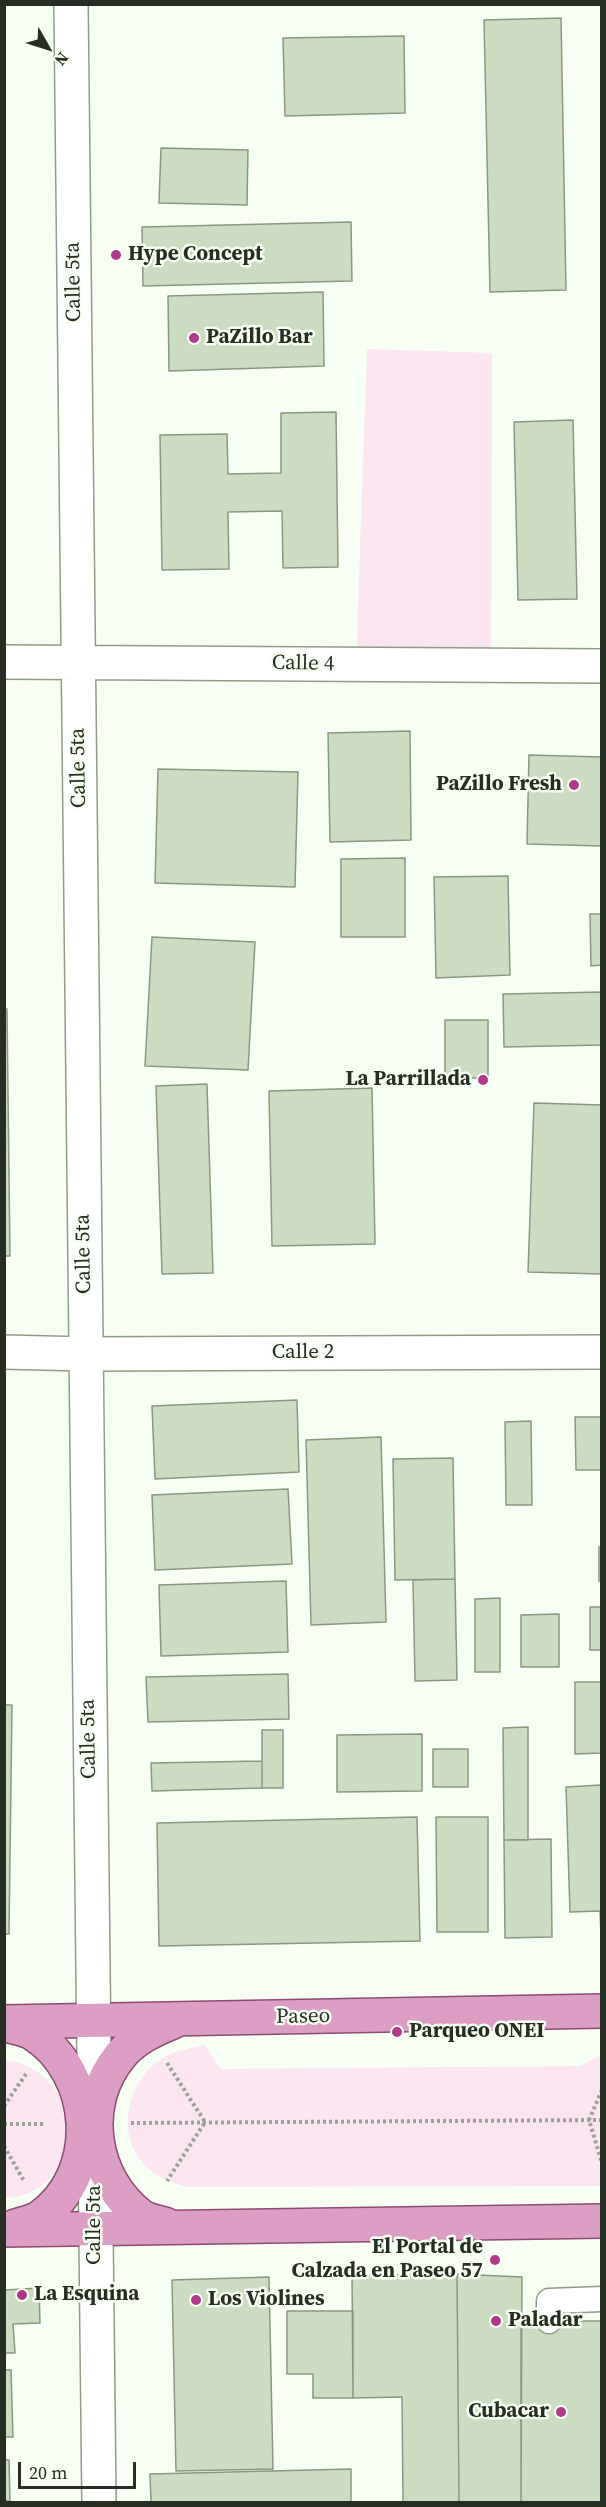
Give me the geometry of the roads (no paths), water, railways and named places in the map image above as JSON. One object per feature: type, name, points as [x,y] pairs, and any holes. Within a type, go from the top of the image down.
[{"type":"main road","name":"Paseo","points":[[4,2023],[602,2011]]},
{"type":"main road","points":[[5,2230],[38,2218],[64,2192],[80,2159],[101,2088],[120,2056],[147,2032],[180,2019]]},
{"type":"main road","points":[[4,2023],[31,2033],[59,2057],[77,2088],[100,2160],[116,2192],[143,2217],[175,2227]]},
{"type":"main road","points":[[5,2230],[602,2221]]},
{"type":"street","name":"Calle 5ta","points":[[71,4],[92,2020],[90,2123],[99,2502]]},
{"type":"street","name":"Calle 4","points":[[4,662],[602,666]]},
{"type":"street","name":"Calle 2","points":[[4,1352],[85,1354],[602,1352]]},
{"type":"lane","points":[[549,2321],[549,2301],[602,2299]]},
{"type":"place","name":"Hype Concept","points":[[116,255]]},
{"type":"place","name":"PaZillo Bar","points":[[194,338]]},
{"type":"place","name":"PaZillo Fresh","points":[[574,785]]},
{"type":"place","name":"La Parrillada","points":[[483,1080]]},
{"type":"place","name":"Parqueo ONEI","points":[[397,2032]]},
{"type":"place","name":"El Portal de Calzada en Paseo 57","points":[[495,2260]]},
{"type":"place","name":"La Esquina","points":[[22,2295]]},
{"type":"place","name":"Los Violines","points":[[196,2300]]},
{"type":"place","name":"Paladar","points":[[496,2321]]},
{"type":"place","name":"Cubacar","points":[[561,2412]]}]
